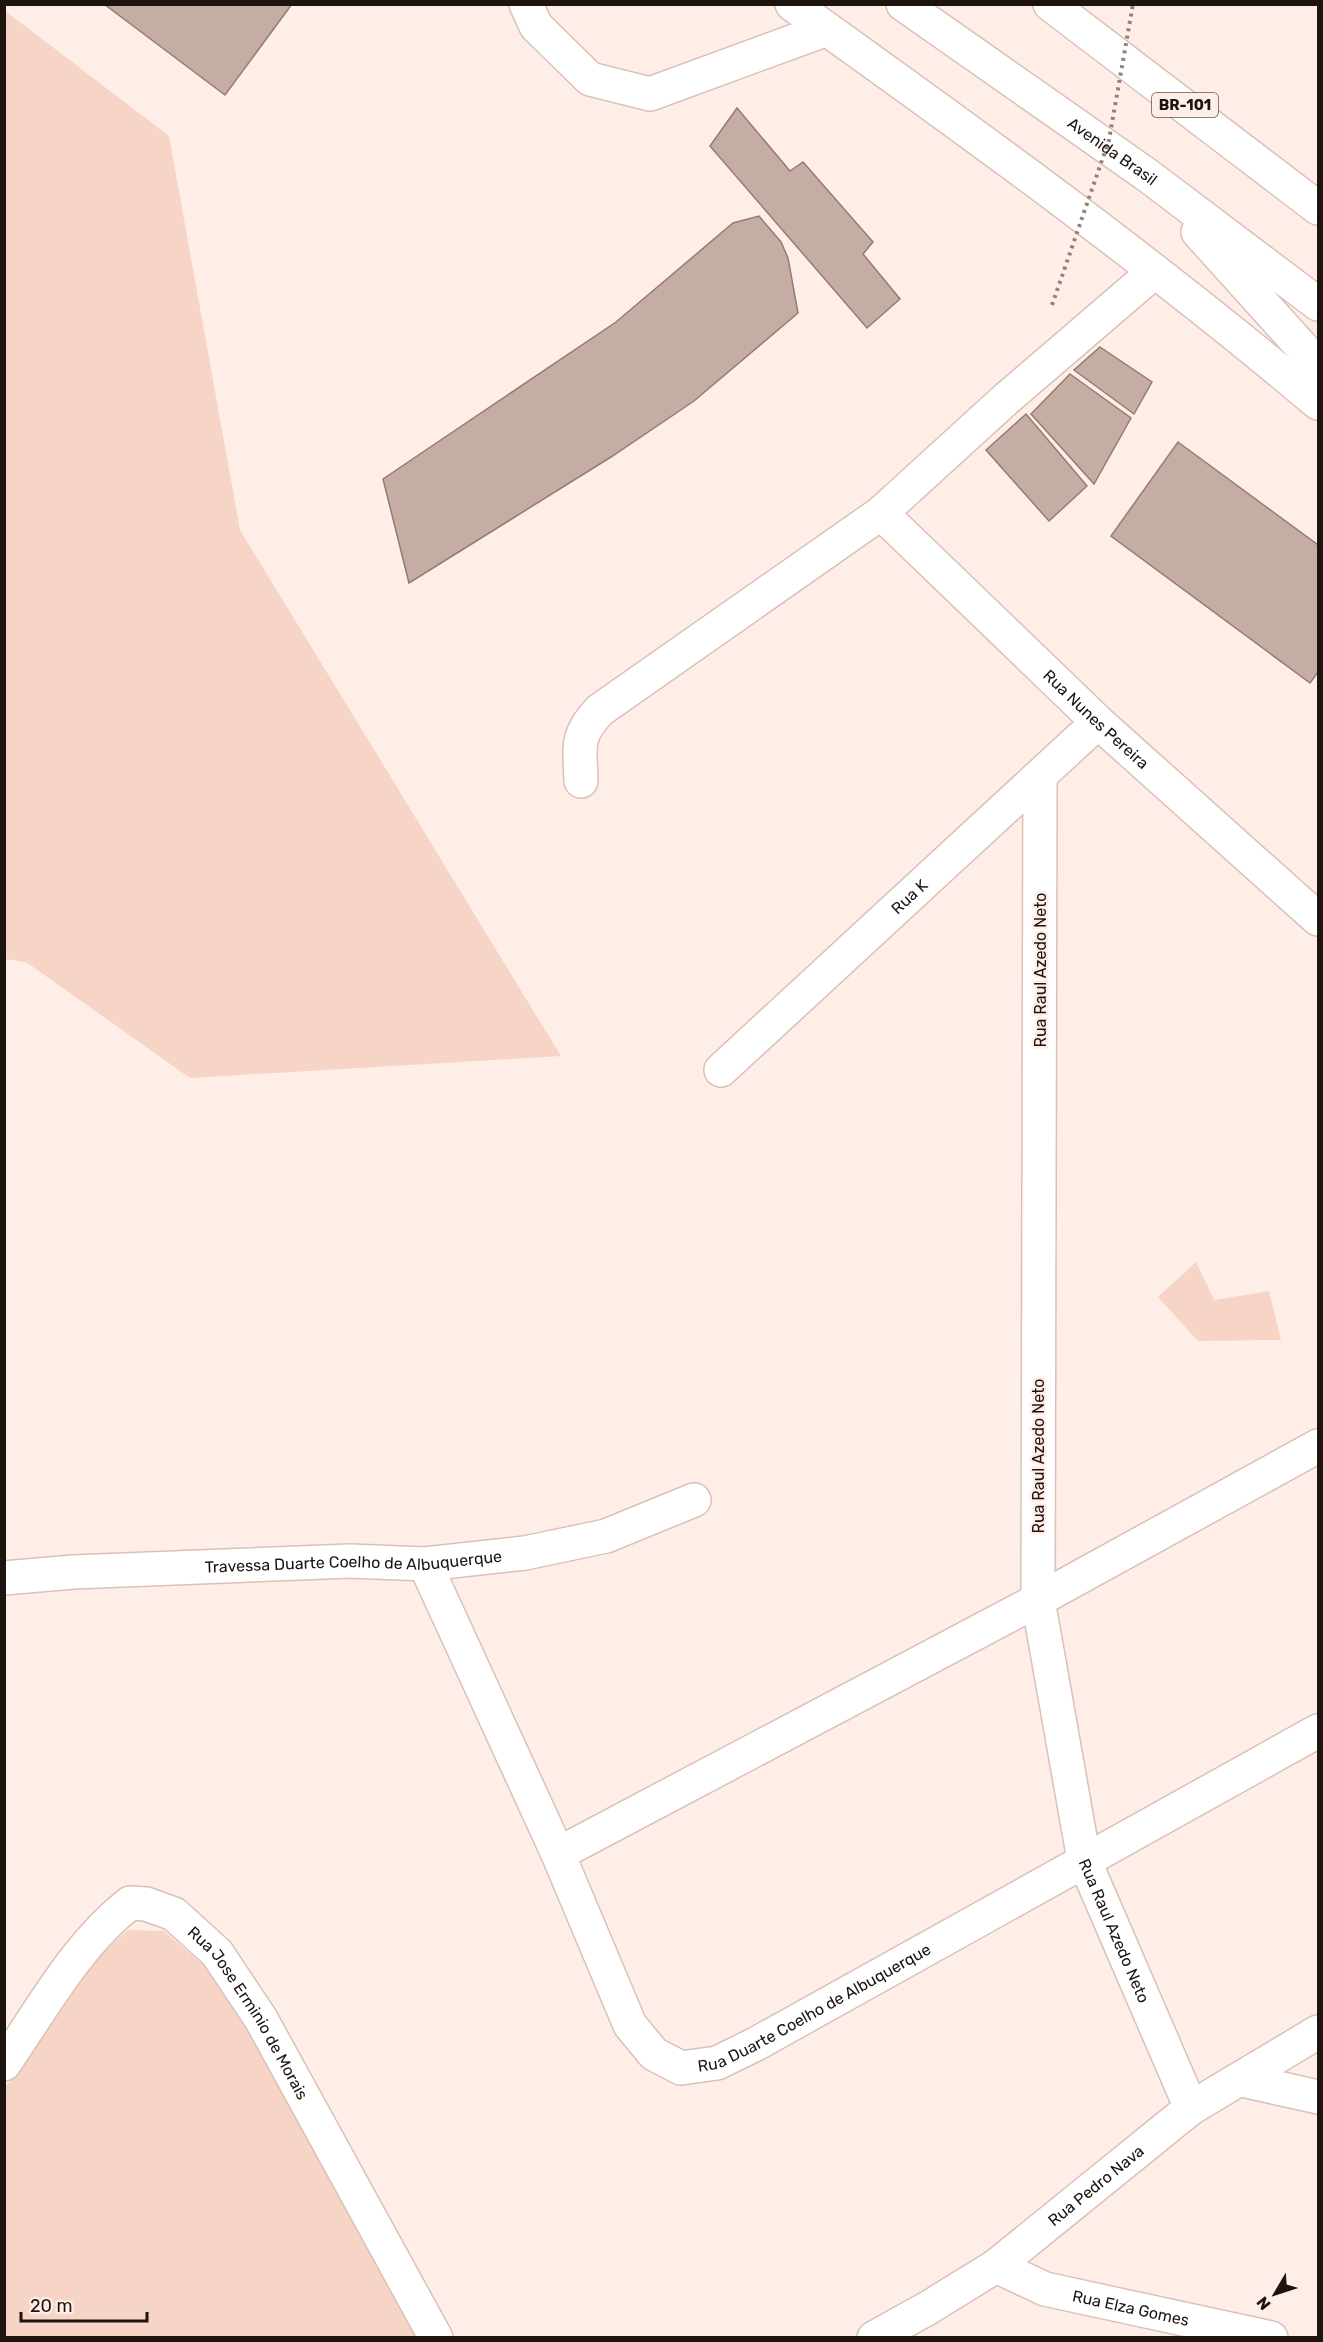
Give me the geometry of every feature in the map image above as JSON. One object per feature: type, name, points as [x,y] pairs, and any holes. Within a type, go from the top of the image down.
[{"type":"main road","points":[[526,4],[536,26],[590,79],[650,94],[827,29]]},
{"type":"main road","points":[[792,4],[962,127],[1154,272],[1318,402]]},
{"type":"main road","name":"Avenida Brasil","points":[[903,4],[1147,175],[1318,304]]},
{"type":"main road","name":"BR-101","points":[[1050,4],[1318,208]]},
{"type":"main road","points":[[1147,175],[1318,365]]},
{"type":"main road","points":[[582,781],[580,743],[585,725],[600,710],[881,513],[1006,399],[1154,272]]},
{"type":"main road","name":"Rua Nunes Pereira","points":[[881,513],[1098,722],[1318,919]]},
{"type":"main road","name":"Rua K","points":[[721,1070],[1098,722]]},
{"type":"main road","name":"Rua Raul Azedo Neto","points":[[1040,777],[1038,1600],[1084,1860],[1191,2108]]},
{"type":"main road","points":[[558,1854],[1038,1600],[1318,1446]]},
{"type":"main road","name":"Travessa Duarte Coelho de Albuquerque","points":[[4,1578],[73,1572],[350,1561],[425,1564],[525,1553],[606,1536],[694,1500]]},
{"type":"main road","name":"Rua Duarte Coelho de Albuquerque","points":[[425,1564],[558,1854],[630,2025],[654,2054],[681,2068],[717,2063],[754,2045],[1318,1731]]},
{"type":"main road","name":"Rua Jose Erminio de Morais","points":[[4,2064],[71,1967],[110,1919],[130,1903],[146,1904],[174,1914],[218,1953],[261,2019],[436,2337]]},
{"type":"main road","name":"Rua Pedro Nava","points":[[874,2337],[928,2308],[996,2266],[1191,2108],[1242,2080],[1318,2032]]},
{"type":"main road","points":[[1242,2080],[1318,2097]]},
{"type":"main road","name":"Rua Elza Gomes","points":[[996,2266],[1045,2289],[1271,2337]]},
{"type":"path","points":[[1052,305],[1109,140],[1133,4]]},
{"type":"shaded area","points":[[4,10],[169,136],[240,530],[561,1056],[190,1078],[26,962],[5,959]]},
{"type":"shaded area","points":[[1196,1262],[1214,1300],[1269,1291],[1281,1340],[1198,1341],[1158,1297]]},
{"type":"shaded area","points":[[128,1930],[164,1931],[216,1976],[423,2337],[5,2338],[5,2088],[82,1971]]},
{"type":"building","points":[[104,4],[292,4],[225,95]]},
{"type":"building","points":[[737,108],[790,171],[803,162],[873,242],[863,254],[900,299],[867,328],[710,146]]},
{"type":"building","points":[[759,216],[781,242],[788,258],[798,313],[694,401],[611,457],[409,583],[383,479],[616,322],[733,223]]},
{"type":"building","points":[[1100,347],[1152,382],[1134,414],[1074,370]]},
{"type":"building","points":[[1070,374],[1131,418],[1094,484],[1031,414]]},
{"type":"building","points":[[1026,414],[1087,486],[1049,521],[986,450]]},
{"type":"building","points":[[1178,442],[1318,545],[1318,672],[1310,683],[1111,536]]}]
